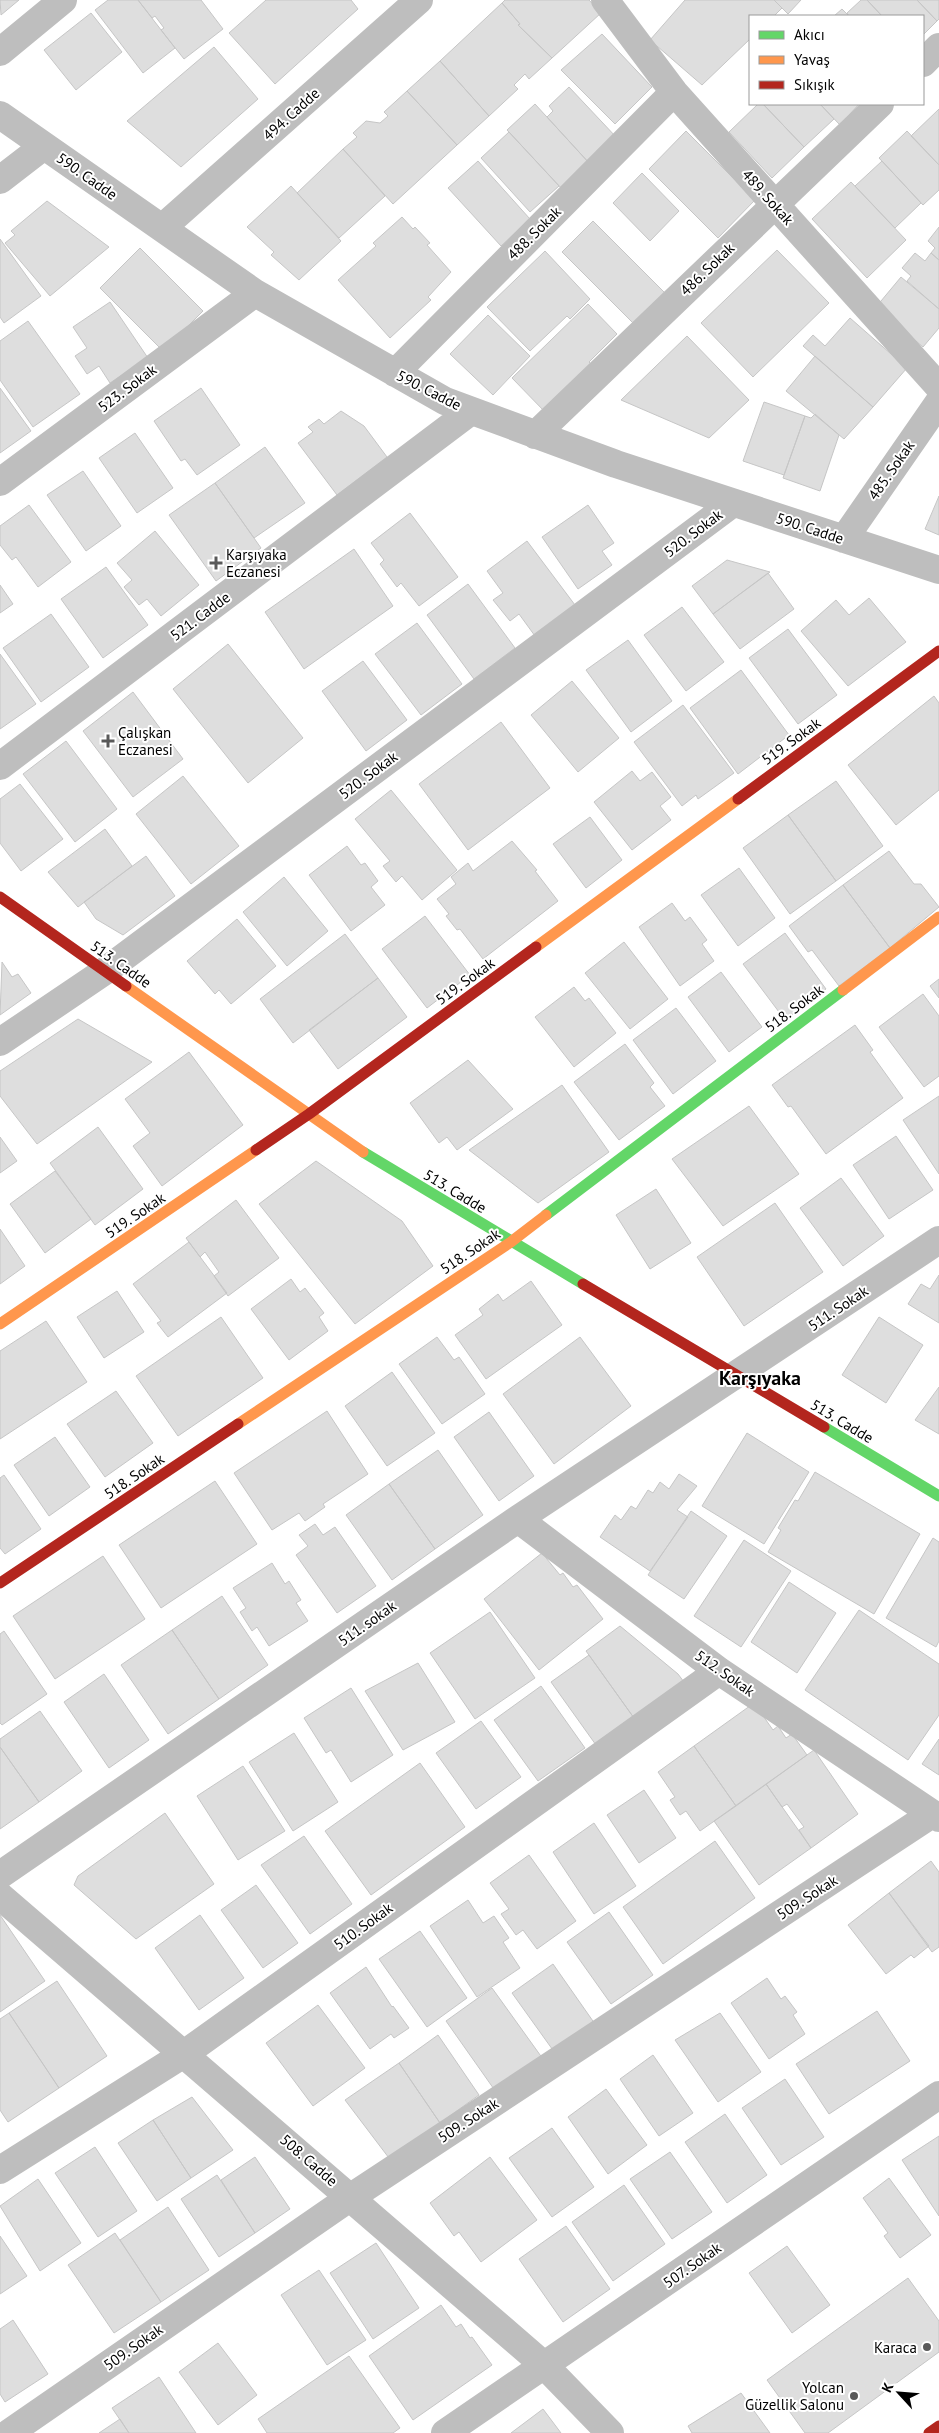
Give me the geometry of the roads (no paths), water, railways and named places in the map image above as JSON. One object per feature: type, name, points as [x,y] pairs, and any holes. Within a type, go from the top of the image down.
[{"type":"street","points":[[0,52],[63,0]]},
{"type":"street","name":"494. Cadde","points":[[162,228],[419,0]]},
{"type":"street","name":"489. Sokak","points":[[613,3],[674,92],[939,387]]},
{"type":"street","points":[[924,62],[939,47]]},
{"type":"street","name":"488. Sokak","points":[[395,373],[674,92]]},
{"type":"street","name":"486. Sokak","points":[[535,435],[879,105]]},
{"type":"street","name":"590. Cadde","points":[[0,115],[255,293],[445,401],[535,435],[733,503],[939,570]]},
{"type":"street","points":[[0,180],[44,146]]},
{"type":"street","name":"523. Sokak","points":[[0,482],[255,293]]},
{"type":"street","name":"485. Sokak","points":[[844,539],[939,402]]},
{"type":"street","name":"521. Cadde","points":[[0,766],[471,411]]},
{"type":"street","name":"520. Sokak","points":[[0,1042],[105,971],[733,503]]},
{"type":"street","name":"519. Sokak","points":[[0,1324],[309,1114],[939,651]]},
{"type":"street","name":"513. Cadde","points":[[0,897],[382,1165],[939,1496]]},
{"type":"street","name":"518. Sokak","points":[[0,1583],[511,1242],[939,917]]},
{"type":"street","name":"511. Sokak","points":[[737,1376],[939,1240]]},
{"type":"street","name":"511. sokak","points":[[0,1875],[518,1519],[737,1376]]},
{"type":"street","name":"512. Sokak","points":[[518,1519],[719,1671],[936,1816]]},
{"type":"street","name":"510. Sokak","points":[[0,2170],[184,2054],[719,1671]]},
{"type":"street","name":"509. Sokak","points":[[9,2433],[351,2197],[936,1816]]},
{"type":"street","name":"508. Cadde","points":[[0,1896],[545,2366],[610,2433]]},
{"type":"street","name":"507. Sokak","points":[[445,2433],[939,2094]]},
{"type":"street","points":[[929,2433],[939,2426]]},
{"type":"place","name":"Karşıyaka Eczanesi","points":[[216,563]]},
{"type":"place","name":"Çalışkan Eczanesi","points":[[108,741]]},
{"type":"place","name":"Karaca","points":[[927,2347]]},
{"type":"place","name":"Yolcan Güzellik Salonu","points":[[854,2396]]},
{"type":"district","name":"Karşıyaka","points":[[760,1378]]}]
